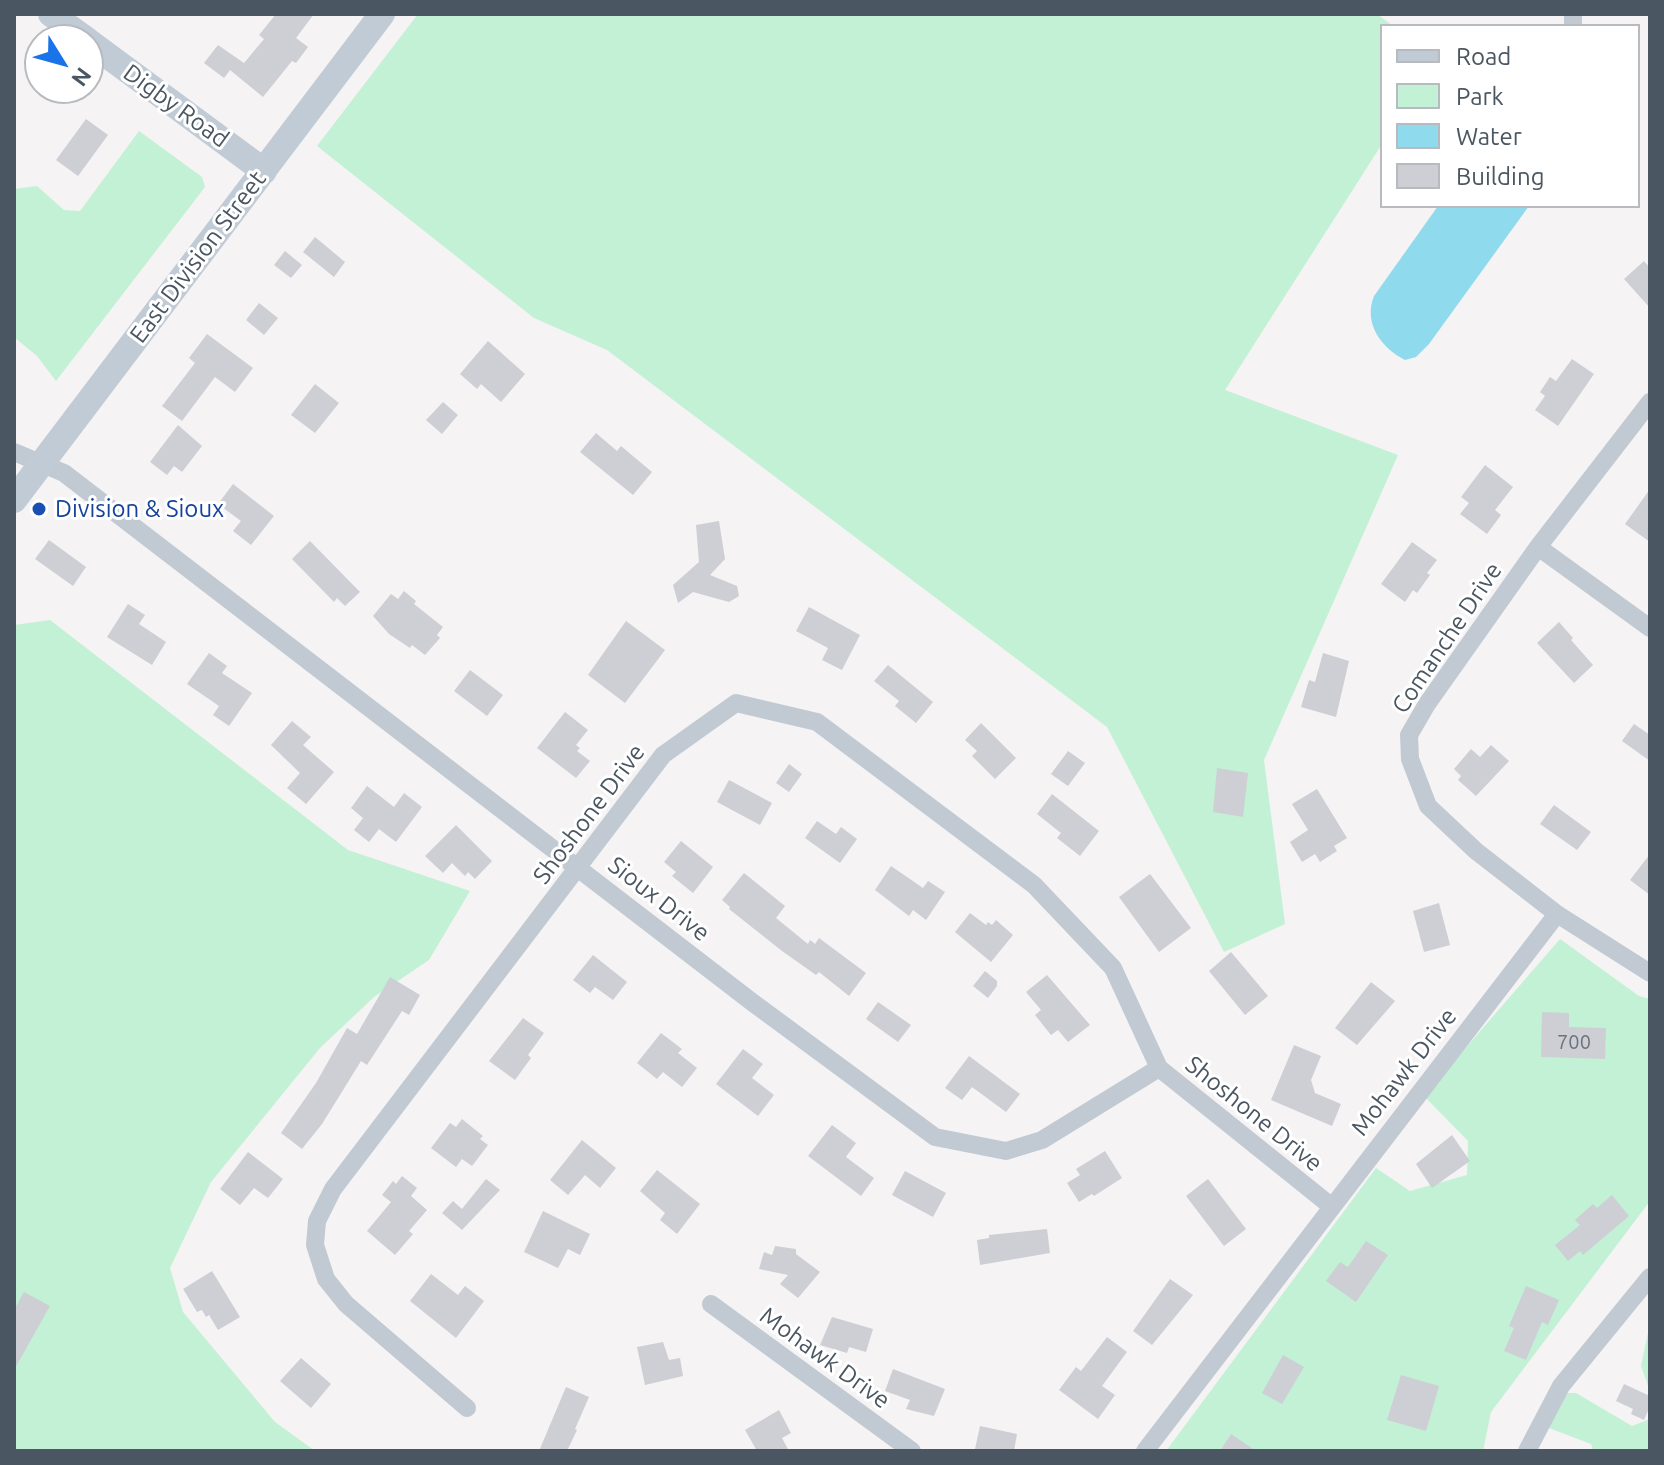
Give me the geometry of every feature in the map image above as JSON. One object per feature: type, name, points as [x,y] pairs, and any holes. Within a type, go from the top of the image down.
[{"type":"street","name":"East Division Street","points":[[14,500],[382,14]]},
{"type":"street","name":"Digby Road","points":[[104,53],[264,171]]},
{"type":"street","name":"Comanche Drive","points":[[1650,402],[1538,547],[1427,704],[1409,735],[1410,759],[1428,806],[1476,851],[1557,914],[1650,973]]},
{"type":"street","name":"Sioux Drive","points":[[14,452],[71,478],[752,1002],[935,1137],[1006,1151],[1042,1140],[1159,1068]]},
{"type":"street","points":[[1538,547],[1650,628]]},
{"type":"street","name":"Shoshone Drive","points":[[467,1408],[346,1304],[326,1279],[315,1245],[317,1221],[333,1189],[663,755],[736,703],[817,722],[1034,885],[1113,968],[1159,1068],[1331,1206]]},
{"type":"street","name":"Mohawk Drive","points":[[1145,1451],[1557,914]]},
{"type":"street","points":[[1527,1451],[1561,1386],[1650,1277]]},
{"type":"street","name":"Mohawk Drive","points":[[711,1304],[912,1451]]},
{"type":"green space","points":[[418,14],[1377,14],[1390,24],[1380,24],[1380,147],[1225,390],[1398,455],[1264,760],[1285,924],[1224,952],[1107,727],[607,350],[534,318],[317,146]]},
{"type":"green space","points":[[139,131],[202,177],[205,187],[56,381],[37,356],[14,337],[14,189],[37,186],[64,210],[80,211]]},
{"type":"green space","points":[[50,620],[348,850],[470,891],[429,960],[374,997],[320,1048],[211,1182],[170,1268],[183,1312],[275,1422],[315,1451],[14,1451],[14,625]]},
{"type":"green space","points":[[1560,939],[1639,996],[1650,999],[1650,1201],[1491,1412],[1483,1451],[1166,1451],[1376,1168],[1410,1191],[1467,1175],[1468,1141],[1424,1096]]},
{"type":"green space","points":[[1650,1328],[1650,1391],[1641,1366]]},
{"type":"green space","points":[[1548,1393],[1576,1393],[1632,1426],[1650,1419],[1650,1451],[1593,1451],[1591,1444],[1533,1422]]},
{"type":"water","points":[[1437,208],[1528,208],[1429,344],[1416,357],[1405,360],[1396,355],[1376,334],[1371,316],[1374,296]]},
{"type":"building","points":[[276,14],[314,14],[296,38],[308,47],[296,63],[292,61],[263,97],[230,70],[224,78],[204,63],[218,45],[244,63],[264,39],[259,35]]},
{"type":"building","points":[[86,119],[108,135],[78,176],[56,160]]},
{"type":"building","points":[[315,237],[345,262],[334,277],[303,252]]},
{"type":"building","points":[[285,251],[302,265],[291,278],[274,265]]},
{"type":"building","points":[[1644,261],[1650,268],[1650,308],[1624,279]]},
{"type":"building","points":[[259,303],[278,318],[264,335],[246,320]]},
{"type":"building","points":[[207,334],[253,368],[235,392],[215,377],[182,421],[162,406],[195,363],[189,358]]},
{"type":"building","points":[[488,341],[525,374],[501,402],[481,384],[477,389],[460,374]]},
{"type":"building","points":[[1572,359],[1594,374],[1558,426],[1535,410],[1545,396],[1540,392],[1550,377],[1556,381]]},
{"type":"building","points":[[315,384],[339,403],[315,433],[291,415]]},
{"type":"building","points":[[443,402],[458,415],[442,434],[426,420]]},
{"type":"building","points":[[178,425],[202,446],[182,472],[174,466],[167,475],[150,462]]},
{"type":"building","points":[[596,433],[617,451],[621,446],[652,472],[633,495],[580,452]]},
{"type":"building","points":[[1485,465],[1513,487],[1495,510],[1501,515],[1487,534],[1460,514],[1469,503],[1461,497]]},
{"type":"building","points":[[233,484],[274,516],[251,545],[233,531],[241,521],[218,504]]},
{"type":"building","points":[[1650,489],[1650,542],[1625,524]]},
{"type":"building","points":[[719,521],[725,559],[710,575],[737,586],[739,596],[729,602],[693,592],[678,603],[673,585],[699,562],[696,525]]},
{"type":"building","points":[[49,540],[86,567],[73,586],[35,559]]},
{"type":"building","points":[[310,541],[360,592],[345,606],[337,598],[334,602],[292,559]]},
{"type":"building","points":[[1412,542],[1437,560],[1417,593],[1413,590],[1405,602],[1381,584]]},
{"type":"building","points":[[404,591],[416,601],[414,604],[443,627],[437,635],[440,638],[425,655],[389,634],[373,616],[391,594],[398,599]]},
{"type":"building","points":[[128,604],[145,615],[139,624],[166,642],[152,665],[107,637]]},
{"type":"building","points":[[809,607],[860,635],[842,670],[822,660],[828,648],[796,631]]},
{"type":"building","points":[[626,621],[665,650],[625,703],[588,675]]},
{"type":"building","points":[[1559,622],[1593,665],[1574,683],[1537,643]]},
{"type":"building","points":[[209,653],[227,666],[222,673],[252,693],[229,726],[213,715],[219,706],[187,684]]},
{"type":"building","points":[[1323,653],[1349,661],[1336,717],[1301,707],[1309,680],[1315,682]]},
{"type":"building","points":[[888,665],[933,702],[916,723],[895,706],[899,701],[874,681]]},
{"type":"building","points":[[470,670],[503,695],[487,716],[454,691]]},
{"type":"building","points":[[565,712],[588,730],[576,745],[580,748],[577,751],[590,761],[576,778],[537,748]]},
{"type":"building","points":[[292,721],[311,737],[303,745],[334,772],[306,804],[287,788],[300,773],[271,745]]},
{"type":"building","points":[[981,723],[1016,758],[995,779],[972,756],[977,751],[965,740]]},
{"type":"building","points":[[1634,724],[1650,735],[1650,761],[1622,741]]},
{"type":"building","points":[[1491,745],[1509,761],[1476,796],[1458,780],[1461,776],[1454,769],[1471,749],[1480,757]]},
{"type":"building","points":[[1068,751],[1085,763],[1068,786],[1051,774]]},
{"type":"building","points":[[789,764],[802,774],[789,792],[776,783]]},
{"type":"building","points":[[1217,768],[1248,773],[1243,817],[1213,812]]},
{"type":"building","points":[[729,780],[772,803],[760,825],[717,802]]},
{"type":"building","points":[[367,786],[394,807],[404,793],[422,807],[396,842],[379,829],[369,842],[354,830],[363,818],[351,808]]},
{"type":"building","points":[[1317,789],[1347,838],[1334,846],[1337,851],[1320,862],[1315,854],[1302,862],[1290,842],[1308,830],[1292,804]]},
{"type":"building","points":[[1052,794],[1099,831],[1080,856],[1057,838],[1061,833],[1037,814]]},
{"type":"building","points":[[1554,805],[1591,832],[1577,850],[1540,824]]},
{"type":"building","points":[[817,821],[836,834],[841,827],[857,839],[840,863],[805,838]]},
{"type":"building","points":[[456,825],[492,861],[475,879],[468,872],[465,876],[452,863],[443,873],[425,856]]},
{"type":"building","points":[[681,841],[713,867],[693,893],[672,876],[676,872],[664,862]]},
{"type":"building","points":[[1650,854],[1650,895],[1630,880]]},
{"type":"building","points":[[891,866],[923,888],[928,881],[945,892],[926,920],[913,910],[909,916],[875,890]]},
{"type":"building","points":[[744,873],[785,906],[776,918],[808,944],[810,940],[815,944],[819,938],[866,973],[849,996],[819,972],[816,975],[782,951],[729,909],[722,900]]},
{"type":"building","points":[[1150,874],[1191,928],[1159,952],[1119,897]]},
{"type":"building","points":[[1439,903],[1450,945],[1424,952],[1413,911]]},
{"type":"building","points":[[970,913],[986,925],[988,922],[992,925],[996,920],[1013,935],[991,962],[955,932]]},
{"type":"building","points":[[1231,952],[1268,996],[1245,1015],[1209,971]]},
{"type":"building","points":[[593,955],[627,982],[613,1000],[595,987],[590,993],[573,980]]},
{"type":"building","points":[[985,971],[997,981],[988,998],[973,986]]},
{"type":"building","points":[[1047,975],[1090,1025],[1068,1042],[1058,1030],[1051,1035],[1035,1015],[1041,1010],[1026,992]]},
{"type":"building","points":[[390,977],[420,995],[409,1015],[402,1011],[367,1065],[361,1061],[322,1124],[302,1149],[281,1133],[316,1083],[347,1028],[357,1034]]},
{"type":"building","points":[[1371,982],[1395,1001],[1357,1045],[1335,1028]]},
{"type":"building","points":[[878,1002],[911,1025],[898,1042],[866,1019]]},
{"type":"building","points":[[1542,1012],[1569,1013],[1569,1027],[1606,1028],[1605,1059],[1541,1057]]},
{"type":"building","points":[[523,1018],[544,1033],[515,1080],[489,1061]]},
{"type":"building","points":[[661,1033],[682,1049],[678,1053],[697,1068],[682,1087],[663,1072],[657,1079],[637,1063]]},
{"type":"building","points":[[1294,1045],[1321,1056],[1311,1080],[1315,1093],[1341,1104],[1332,1126],[1271,1100]]},
{"type":"building","points":[[743,1049],[763,1064],[752,1078],[774,1095],[758,1116],[716,1084]]},
{"type":"building","points":[[969,1056],[1020,1094],[1006,1112],[972,1087],[962,1100],[945,1088]]},
{"type":"building","points":[[462,1119],[483,1136],[480,1139],[488,1145],[472,1166],[462,1159],[456,1167],[431,1148],[450,1123],[456,1127]]},
{"type":"building","points":[[832,1125],[856,1143],[846,1157],[874,1178],[861,1196],[808,1156]]},
{"type":"building","points":[[1452,1135],[1470,1161],[1432,1188],[1416,1164]]},
{"type":"building","points":[[582,1140],[616,1168],[600,1188],[585,1175],[568,1195],[550,1180]]},
{"type":"building","points":[[1105,1151],[1122,1178],[1079,1202],[1067,1183],[1080,1175],[1076,1169]]},
{"type":"building","points":[[248,1152],[283,1179],[268,1198],[254,1188],[240,1205],[220,1189]]},
{"type":"building","points":[[657,1170],[700,1204],[677,1234],[660,1220],[665,1213],[640,1191]]},
{"type":"building","points":[[905,1171],[946,1193],[933,1217],[892,1195]]},
{"type":"building","points":[[402,1176],[417,1188],[411,1196],[427,1210],[409,1231],[413,1234],[395,1255],[367,1231],[391,1202],[382,1195],[393,1181],[396,1184]]},
{"type":"building","points":[[486,1179],[500,1190],[462,1230],[442,1213],[453,1201],[462,1209]]},
{"type":"building","points":[[1208,1179],[1246,1229],[1224,1246],[1186,1196]]},
{"type":"building","points":[[1612,1195],[1629,1216],[1583,1255],[1580,1251],[1568,1261],[1555,1245],[1580,1225],[1575,1220],[1593,1204],[1597,1208]]},
{"type":"building","points":[[543,1211],[590,1234],[580,1255],[568,1249],[558,1268],[524,1252]]},
{"type":"building","points":[[1047,1229],[1050,1253],[980,1265],[977,1240],[989,1238],[989,1235]]},
{"type":"building","points":[[1366,1241],[1388,1255],[1356,1302],[1326,1281],[1340,1262],[1348,1267]]},
{"type":"building","points":[[775,1246],[796,1249],[796,1254],[820,1272],[798,1298],[780,1284],[788,1275],[759,1269],[764,1252],[772,1255]]},
{"type":"building","points":[[212,1271],[240,1317],[218,1330],[209,1315],[206,1317],[202,1310],[197,1312],[183,1289]]},
{"type":"building","points":[[431,1274],[458,1295],[465,1286],[484,1301],[456,1338],[410,1301]]},
{"type":"building","points":[[1170,1279],[1193,1295],[1152,1345],[1133,1331]]},
{"type":"building","points":[[1526,1286],[1559,1300],[1548,1325],[1542,1322],[1526,1360],[1504,1351],[1514,1328],[1509,1326]]},
{"type":"building","points":[[24,1292],[50,1306],[14,1370],[14,1310]]},
{"type":"building","points":[[832,1317],[873,1329],[866,1352],[849,1347],[847,1353],[820,1345]]},
{"type":"building","points":[[1107,1337],[1127,1352],[1102,1386],[1115,1395],[1098,1419],[1059,1390],[1076,1367],[1081,1371]]},
{"type":"building","points":[[663,1342],[669,1360],[680,1358],[683,1376],[645,1385],[637,1347]]},
{"type":"building","points":[[1283,1355],[1304,1367],[1282,1404],[1262,1393]]},
{"type":"building","points":[[301,1358],[331,1384],[311,1408],[280,1381]]},
{"type":"building","points":[[893,1369],[945,1389],[934,1416],[906,1409],[910,1400],[885,1391]]},
{"type":"building","points":[[1401,1375],[1439,1386],[1426,1431],[1387,1420]]},
{"type":"building","points":[[1624,1384],[1650,1396],[1650,1406],[1644,1420],[1631,1414],[1633,1409],[1616,1401]]},
{"type":"building","points":[[566,1387],[589,1397],[577,1430],[567,1451],[539,1451]]},
{"type":"building","points":[[779,1410],[791,1433],[782,1438],[789,1451],[757,1451],[745,1430]]},
{"type":"building","points":[[980,1426],[1017,1434],[1014,1451],[975,1449]]},
{"type":"building","points":[[1231,1434],[1256,1451],[1220,1451]]},
{"type":"place","name":"Division & Sioux","points":[[39,509]]}]
